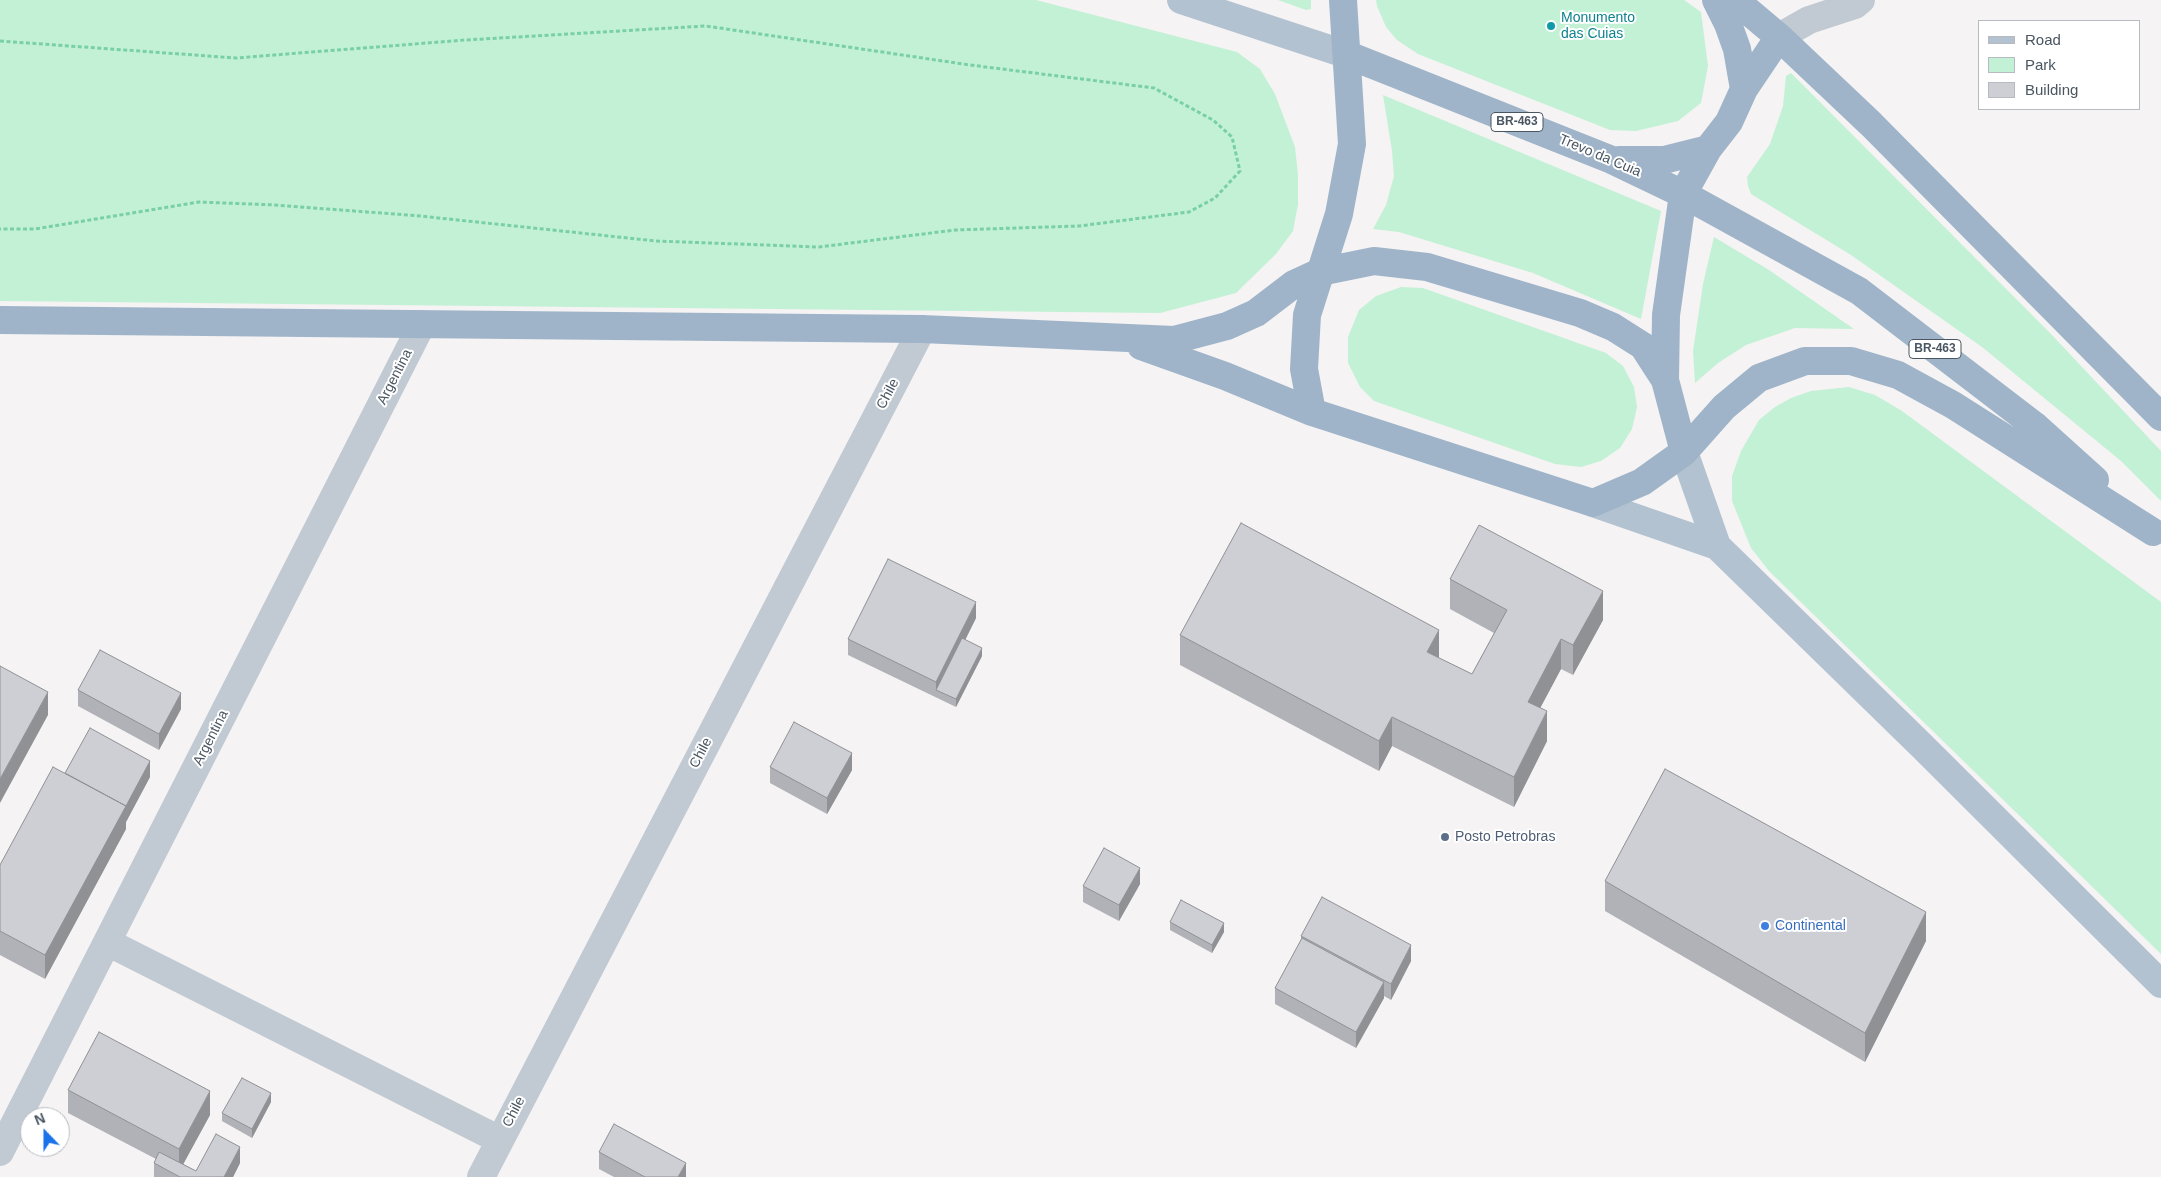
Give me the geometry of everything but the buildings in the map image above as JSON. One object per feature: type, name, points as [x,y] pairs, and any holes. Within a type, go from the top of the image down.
[{"type":"highway","points":[[1312,412],[1304,370],[1307,315],[1339,214],[1352,144],[1348,55],[1343,0]]},
{"type":"highway","points":[[1716,0],[1728,24],[1736,49],[1744,89]]},
{"type":"highway","points":[[1735,0],[1779,37],[1871,124],[2161,417]]},
{"type":"highway","points":[[1684,452],[1665,380],[1666,315],[1684,194],[1708,149],[1729,122],[1744,89],[1779,37]]},
{"type":"highway","name":"Trevo da Cuia","points":[[1348,55],[1612,160],[1684,194]]},
{"type":"highway","points":[[1612,160],[1664,160],[1708,149]]},
{"type":"highway","name":"BR-463","points":[[1684,194],[1859,291],[2034,425],[2157,536]]},
{"type":"highway","points":[[0,320],[922,329],[1174,340],[1227,326],[1256,313],[1294,284],[1320,272],[1374,261],[1427,267],[1570,310],[1613,327],[1644,346],[1665,380]]},
{"type":"highway","points":[[1121,338],[1224,376],[1312,412],[1593,504],[1642,482],[1684,452],[1724,407],[1759,378],[1805,361],[1851,362],[1898,375],[1953,405],[2157,536]]},
{"type":"main road","name":"BR-463","points":[[1181,0],[1348,55]]},
{"type":"main road","points":[[1684,452],[1717,546]]},
{"type":"main road","points":[[1593,504],[1717,546],[1923,747],[2161,984]]},
{"type":"street","points":[[1779,37],[1809,20],[1855,5],[1861,0]]},
{"type":"street","name":"Argentina","points":[[0,1152],[422,324]]},
{"type":"street","name":"Chile","points":[[481,1177],[922,329]]},
{"type":"street","points":[[107,942],[500,1140]]},
{"type":"path","points":[[0,41],[236,58],[466,40],[706,26],[970,65],[1154,88],[1213,120],[1232,137],[1240,171],[1215,198],[1188,212],[1079,226],[955,230],[819,247],[656,241],[420,216],[275,205],[198,202],[35,229],[0,229]]},
{"type":"green space","points":[[0,0],[1036,0],[1237,52],[1260,69],[1275,94],[1295,147],[1298,175],[1298,204],[1293,231],[1276,254],[1236,293],[1160,313],[0,301]]},
{"type":"green space","points":[[1278,0],[1311,0],[1311,9],[1306,10]]},
{"type":"green space","points":[[1376,0],[1684,0],[1701,12],[1708,66],[1701,103],[1678,121],[1636,131],[1610,130],[1418,54],[1397,40],[1386,27]]},
{"type":"green space","points":[[1791,73],[2051,334],[2161,451],[2161,501],[2121,461],[1982,347],[1851,255],[1751,194],[1747,177],[1770,144],[1783,106],[1786,76]]},
{"type":"green space","points":[[1383,95],[1661,211],[1641,319],[1533,273],[1399,232],[1373,229],[1386,205],[1394,176]]},
{"type":"green space","points":[[1714,237],[1769,270],[1854,329],[1795,328],[1746,345],[1718,363],[1695,383],[1693,351],[1703,284]]},
{"type":"green space","points":[[1401,287],[1423,288],[1606,353],[1623,366],[1634,387],[1637,407],[1632,429],[1620,448],[1601,461],[1581,467],[1555,464],[1374,401],[1360,387],[1348,363],[1348,337],[1359,310],[1376,296]]},
{"type":"green space","points":[[1849,387],[1875,395],[1902,411],[2161,602],[2161,954],[1769,571],[1751,548],[1732,501],[1732,476],[1741,451],[1759,420],[1775,407],[1791,398],[1811,391]]},
{"type":"place","name":"Monumento das Cuias","points":[[1551,26]]},
{"type":"place","name":"Posto Petrobras","points":[[1445,837]]},
{"type":"place","name":"Continental","points":[[1765,926]]}]
